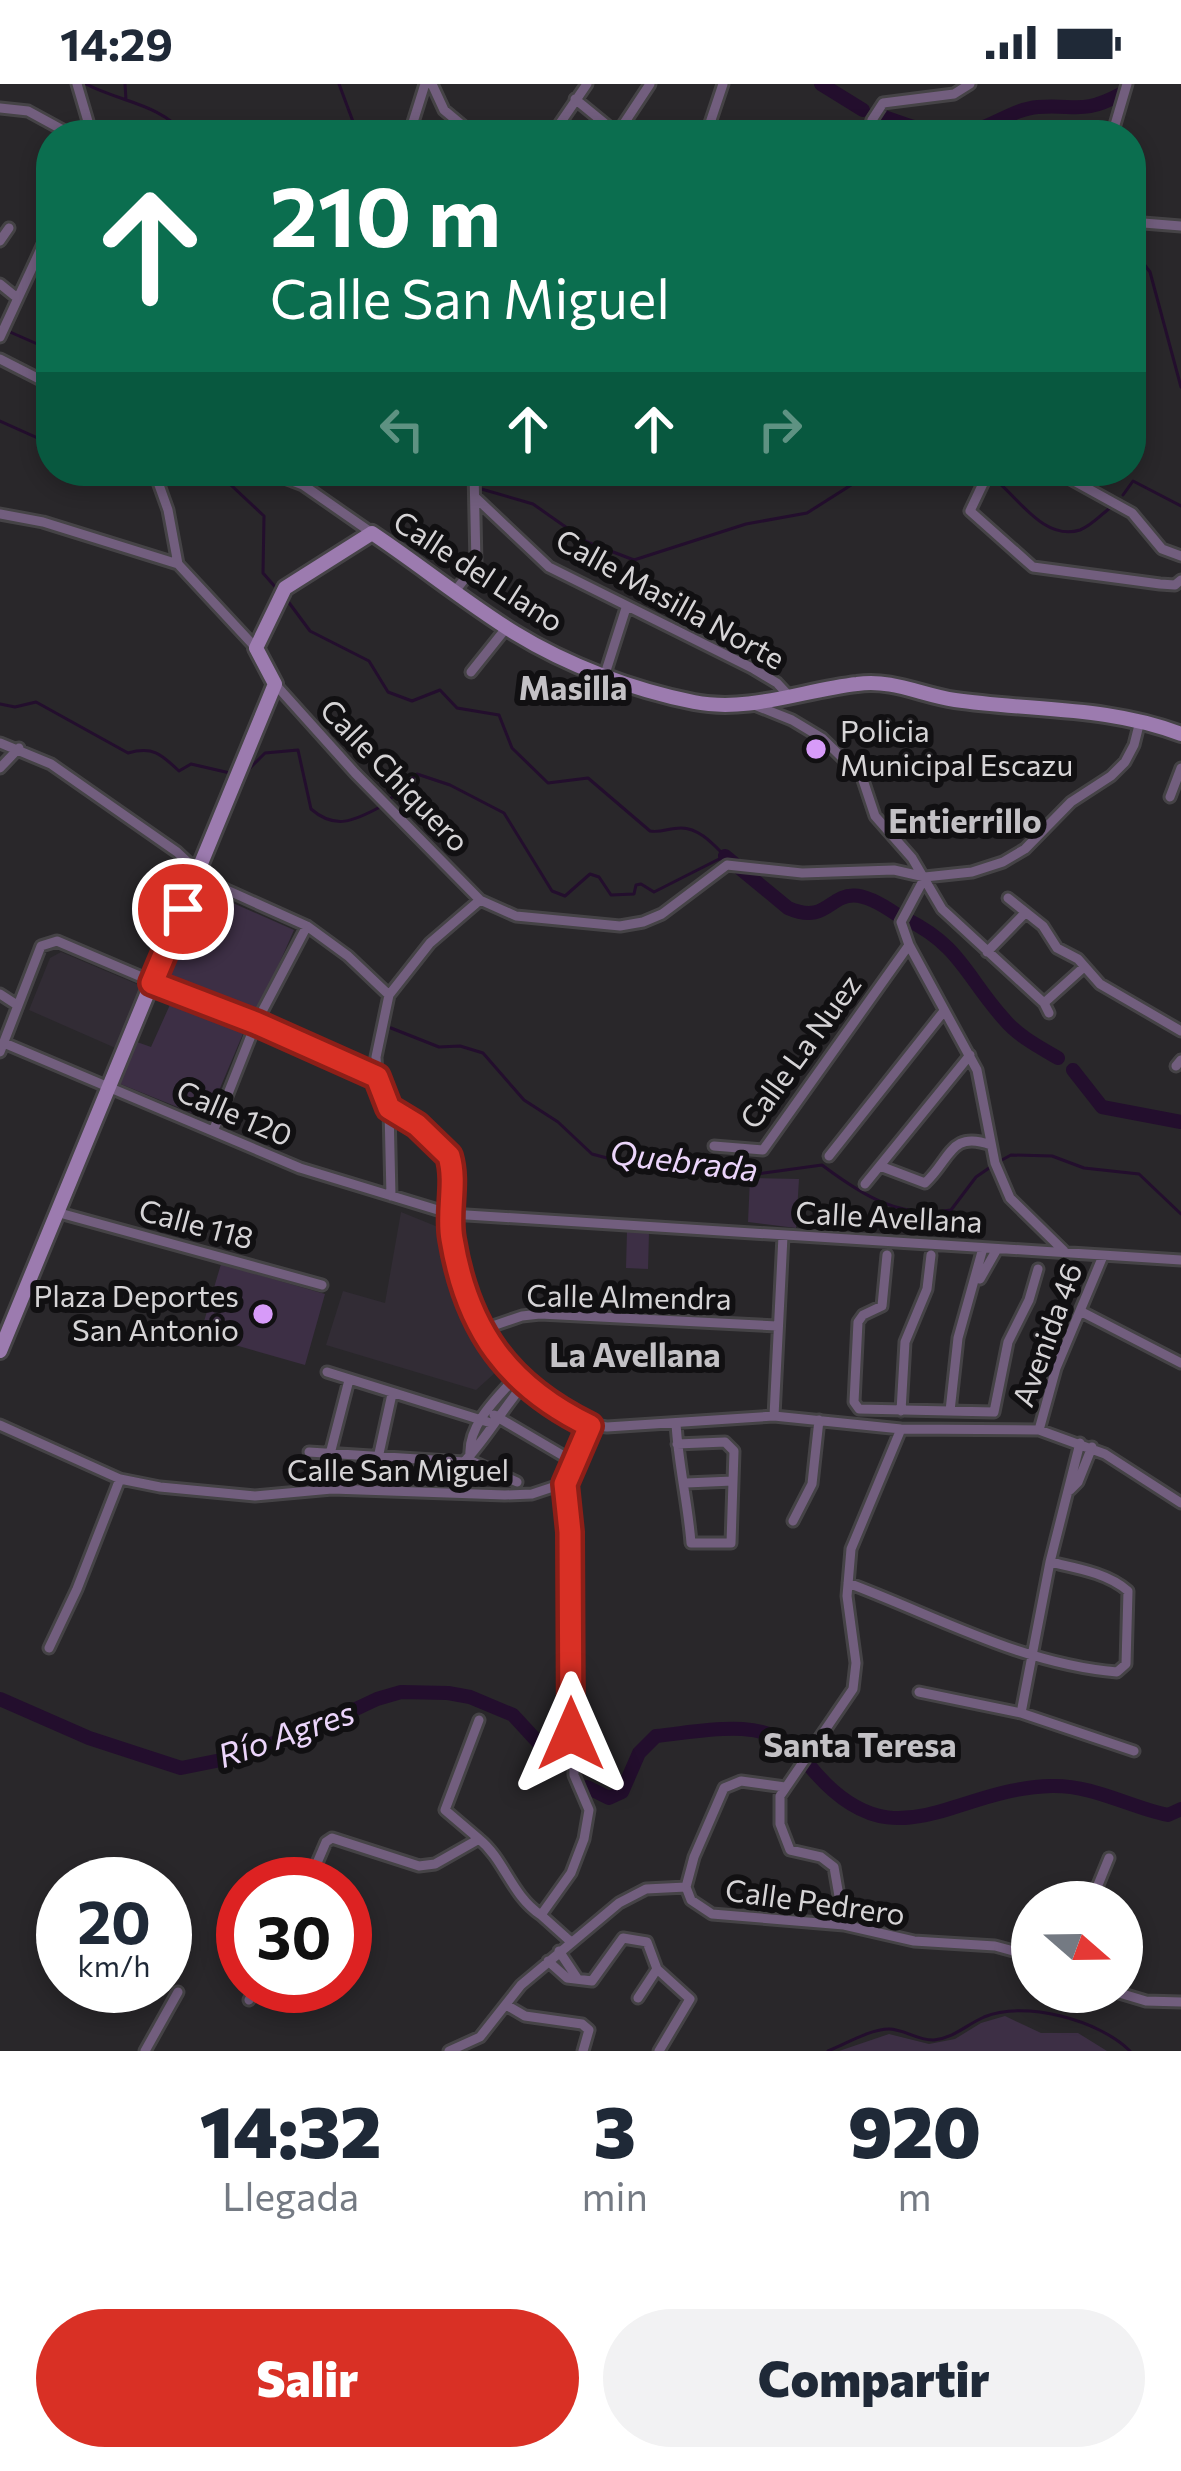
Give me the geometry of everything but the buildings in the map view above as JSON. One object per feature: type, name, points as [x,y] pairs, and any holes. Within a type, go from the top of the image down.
[{"type":"main road","name":"Calle del Llano","points":[[256,648],[285,588],[372,533],[507,627],[563,658],[698,704],[752,704],[885,682],[944,699],[1062,709],[1140,721],[1181,734]]},
{"type":"main road","points":[[0,1351],[275,684],[256,648]]},
{"type":"street","points":[[77,84],[88,120]]},
{"type":"street","points":[[415,120],[429,84]]},
{"type":"street","points":[[429,84],[444,110],[456,120]]},
{"type":"street","points":[[562,120],[586,84]]},
{"type":"street","points":[[627,120],[650,84]]},
{"type":"street","points":[[711,120],[723,84]]},
{"type":"street","points":[[875,120],[883,103],[954,94],[970,84]]},
{"type":"street","points":[[1116,120],[1127,84]]},
{"type":"street","points":[[575,100],[600,120]]},
{"type":"street","points":[[0,108],[28,111],[44,120]]},
{"type":"street","points":[[1146,223],[1181,226]]},
{"type":"street","points":[[0,241],[9,229]]},
{"type":"street","points":[[0,337],[36,257]]},
{"type":"street","points":[[0,284],[16,297]]},
{"type":"street","points":[[0,359],[36,377]]},
{"type":"street","points":[[159,486],[178,564]]},
{"type":"street","points":[[301,486],[372,533]]},
{"type":"street","points":[[456,590],[476,565],[475,486]]},
{"type":"street","points":[[982,486],[970,511],[1033,567],[1160,584],[1174,585],[1181,580]]},
{"type":"street","points":[[1093,486],[1132,513],[1162,549],[1181,556]]},
{"type":"street","name":"Calle Masilla Norte","points":[[475,496],[549,567],[752,668],[790,697]]},
{"type":"street","points":[[0,514],[43,522],[178,564],[256,648]]},
{"type":"street","points":[[605,674],[626,608]]},
{"type":"street","points":[[471,672],[507,627]]},
{"type":"street","name":"Calle Chiquero","points":[[275,684],[480,900]]},
{"type":"street","points":[[752,704],[792,719],[822,738],[862,777],[875,817],[925,877],[942,909],[1046,1008],[1084,967]]},
{"type":"street","points":[[391,1196],[389,1108],[377,1077],[378,1039],[389,994],[430,943],[480,900],[516,916],[620,926],[662,914],[727,865],[814,874],[894,870],[925,877],[972,872],[1014,858],[1071,802],[1125,762],[1140,721]]},
{"type":"street","points":[[0,742],[52,764],[177,852],[209,882],[307,926],[389,994]]},
{"type":"street","points":[[0,768],[19,748]]},
{"type":"street","points":[[1170,797],[1181,768]]},
{"type":"street","points":[[925,877],[902,922],[909,945],[970,1055],[985,1099],[991,1145],[1010,1198],[1066,1252]]},
{"type":"street","points":[[1008,898],[1042,926],[1057,948],[1078,959],[1113,993],[1181,1031]]},
{"type":"street","points":[[987,952],[1025,913]]},
{"type":"street","points":[[214,1129],[256,1023],[307,926]]},
{"type":"street","points":[[2,1048],[41,946],[57,941],[377,1077]]},
{"type":"street","name":"Calle La Nuez","points":[[714,1147],[763,1150],[909,945]]},
{"type":"street","points":[[0,994],[16,1005]]},
{"type":"street","points":[[829,1156],[944,1011]]},
{"type":"street","name":"Calle 120","points":[[2,1048],[214,1129],[300,1168],[451,1214]]},
{"type":"street","points":[[866,1184],[970,1055]]},
{"type":"street","points":[[389,1108],[417,1125],[449,1156],[451,1235],[481,1330],[519,1381],[550,1406],[590,1426],[774,1416],[901,1429],[1039,1430],[1092,1448],[1181,1503]]},
{"type":"street","points":[[880,1166],[925,1183],[961,1141],[973,1138],[991,1145]]},
{"type":"street","name":"Calle 118","points":[[56,1212],[322,1285]]},
{"type":"street","name":"Calle Avellana","points":[[451,1214],[1181,1260]]},
{"type":"street","points":[[774,1416],[783,1236]]},
{"type":"street","points":[[950,1411],[958,1338],[983,1248]]},
{"type":"street","points":[[971,1294],[997,1249]]},
{"type":"street","points":[[887,1255],[882,1306],[859,1318],[854,1402],[859,1408],[994,1412],[1008,1342],[1038,1269]]},
{"type":"street","points":[[901,1411],[905,1342],[927,1289],[932,1255]]},
{"type":"street","name":"Avenida 46","points":[[1039,1430],[1056,1368],[1102,1256]]},
{"type":"street","points":[[1080,1311],[1181,1363]]},
{"type":"street","name":"Calle Almendra","points":[[481,1330],[540,1313],[777,1326]]},
{"type":"street","points":[[327,1372],[392,1394],[488,1417],[562,1455]]},
{"type":"street","points":[[330,1454],[349,1380]]},
{"type":"street","points":[[469,1457],[468,1448],[488,1417],[519,1381]]},
{"type":"street","points":[[378,1458],[392,1394]]},
{"type":"street","points":[[793,1521],[812,1484],[819,1420]]},
{"type":"street","points":[[681,1423],[682,1444],[691,1543],[731,1543],[730,1445],[682,1444]]},
{"type":"street","name":"Calle San Miguel","points":[[0,1425],[120,1479],[256,1496],[332,1489],[505,1496],[565,1484]]},
{"type":"street","points":[[541,1915],[571,1873],[589,1810],[574,1775],[565,1484],[590,1426]]},
{"type":"street","points":[[844,1925],[834,1867],[821,1857],[794,1852],[786,1844],[778,1808],[785,1787],[853,1689],[851,1549],[901,1429]]},
{"type":"street","points":[[1021,1713],[1050,1562],[1080,1443]]},
{"type":"street","points":[[1070,1490],[1092,1448]]},
{"type":"street","points":[[308,1452],[458,1464],[469,1457]]},
{"type":"street","points":[[469,1457],[517,1482]]},
{"type":"street","points":[[49,1648],[120,1479]]},
{"type":"street","points":[[686,1483],[733,1481]]},
{"type":"street","points":[[848,1582],[993,1644],[1117,1672],[1126,1664],[1128,1591],[1124,1585],[1050,1562]]},
{"type":"street","points":[[919,1692],[1021,1713],[1134,1751]]},
{"type":"street","points":[[479,1720],[445,1810],[489,1849],[518,1896],[570,1942]]},
{"type":"street","points":[[686,1887],[724,1788],[741,1781],[785,1787]]},
{"type":"street","points":[[320,1857],[326,1842],[338,1838],[427,1866],[479,1839]]},
{"type":"street","points":[[1100,1881],[1109,1858]]},
{"type":"street","name":"Calle Pedrero","points":[[449,2051],[480,2037],[548,1960],[634,1893],[646,1889],[686,1887],[691,1900],[712,1914],[844,1925],[914,1941],[1011,1950]]},
{"type":"street","points":[[548,1960],[568,1978],[598,1978],[618,1942],[626,1937],[650,1945],[657,1969],[690,1999],[659,2051]]},
{"type":"street","points":[[559,1951],[577,1978]]},
{"type":"street","points":[[638,1998],[657,1969]]},
{"type":"street","points":[[1143,2000],[1181,2002]]},
{"type":"street","points":[[506,2005],[525,2016],[582,2024],[589,2030],[583,2051]]},
{"type":"street","points":[[145,2051],[166,2013]]},
{"type":"shaded area","points":[[201,889],[294,930],[256,1016],[163,975]]},
{"type":"shaded area","points":[[61,952],[146,988],[120,1050],[29,1010],[50,958]]},
{"type":"shaded area","points":[[173,998],[245,1029],[207,1119],[118,1083],[137,1042],[151,1047]]},
{"type":"shaded area","points":[[750,1178],[799,1179],[796,1228],[748,1222]]},
{"type":"shaded area","points":[[401,1212],[438,1227],[455,1285],[497,1371],[476,1390],[326,1345],[343,1291],[385,1303]]},
{"type":"shaded area","points":[[627,1231],[649,1232],[648,1269],[626,1268]]},
{"type":"shaded area","name":"Plaza Deportes San Antonio","points":[[221,1264],[325,1294],[305,1365],[200,1335]]},
{"type":"shaded area","points":[[1005,2016],[1041,2033],[1078,2033],[1107,2051],[839,2051],[889,2034],[929,2044],[955,2039],[981,2023]]},
{"type":"waterway","points":[[86,84],[169,120]]},
{"type":"waterway","points":[[125,84],[126,100]]},
{"type":"waterway","name":"Quebrada","points":[[339,84],[352,120]]},
{"type":"waterway","points":[[821,84],[863,110]]},
{"type":"waterway","points":[[999,120],[1028,109],[1088,107],[1121,94]]},
{"type":"waterway","points":[[881,116],[893,120]]},
{"type":"waterway","points":[[1146,267],[1181,387]]},
{"type":"waterway","points":[[10,332],[36,343]]},
{"type":"waterway","points":[[0,421],[36,437]]},
{"type":"waterway","points":[[232,486],[264,516],[263,573],[277,589]]},
{"type":"waterway","points":[[478,488],[533,504],[587,542],[634,560],[746,524],[807,513],[850,486]]},
{"type":"waterway","points":[[1001,486],[1042,523],[1067,532],[1080,530],[1111,507]]},
{"type":"waterway","points":[[1123,495],[1129,486]]},
{"type":"waterway","points":[[1143,486],[1181,506]]},
{"type":"waterway","points":[[287,600],[310,631],[369,661],[388,692],[412,701],[440,690],[457,708],[499,715],[512,748],[548,783],[588,778],[650,831],[694,831],[725,856],[654,892],[641,884],[634,894],[611,895],[599,877],[590,874],[565,896],[552,891],[504,813],[417,774],[388,801]]},
{"type":"waterway","points":[[0,704],[15,707],[36,702],[128,753],[156,753],[179,771],[191,764],[230,773]]},
{"type":"waterway","points":[[245,773],[265,753],[298,750],[311,809],[320,816],[345,821],[380,807]]},
{"type":"waterway","points":[[725,856],[788,908],[817,912],[857,896],[896,914]]},
{"type":"waterway","points":[[906,919],[951,951],[1016,1031],[1058,1058]]},
{"type":"waterway","name":"Quebrada","points":[[391,1028],[439,1047],[460,1046],[483,1053],[524,1100],[558,1122],[592,1154],[607,1158],[728,1167],[757,1174],[822,1165],[882,1202],[932,1212],[951,1210],[976,1177],[992,1166]]},
{"type":"waterway","points":[[1073,1070],[1102,1107],[1181,1122]]},
{"type":"waterway","name":"Quebrada","points":[[1000,1161],[1011,1155],[1052,1156],[1084,1168],[1139,1174],[1181,1214]]},
{"type":"waterway","name":"Río Agres","points":[[0,1699],[89,1738],[181,1768],[226,1759],[307,1732],[401,1692],[448,1693],[513,1715],[558,1764]]},
{"type":"waterway","name":"Río Agres","points":[[587,1787],[609,1798],[622,1792],[639,1753],[656,1736],[748,1730],[782,1739],[797,1750]]},
{"type":"waterway","name":"Río Agres","points":[[808,1764],[839,1795],[868,1812],[896,1818],[924,1816],[1016,1790],[1052,1786],[1082,1789],[1168,1815],[1181,1809]]},
{"type":"waterway","points":[[828,2051],[882,2030],[941,2039],[984,2017],[1020,2011],[1081,2022],[1130,2051]]},
{"type":"place","name":"Policia Municipal Escazu","points":[[816,749]]},
{"type":"place","name":"Plaza Deportes San Antonio","points":[[263,1314]]},
{"type":"district","name":"Masilla","points":[[573,688]]},
{"type":"district","name":"Entierrillo","points":[[965,821]]},
{"type":"district","name":"La Avellana","points":[[635,1355]]},
{"type":"district","name":"Santa Teresa","points":[[860,1745]]},
{"type":"route","points":[[183,909],[152,983],[377,1077],[389,1108],[417,1125],[452,1162],[451,1235],[481,1330],[515,1378],[550,1406],[590,1426],[565,1484],[570,1532],[571,1734]]}]
